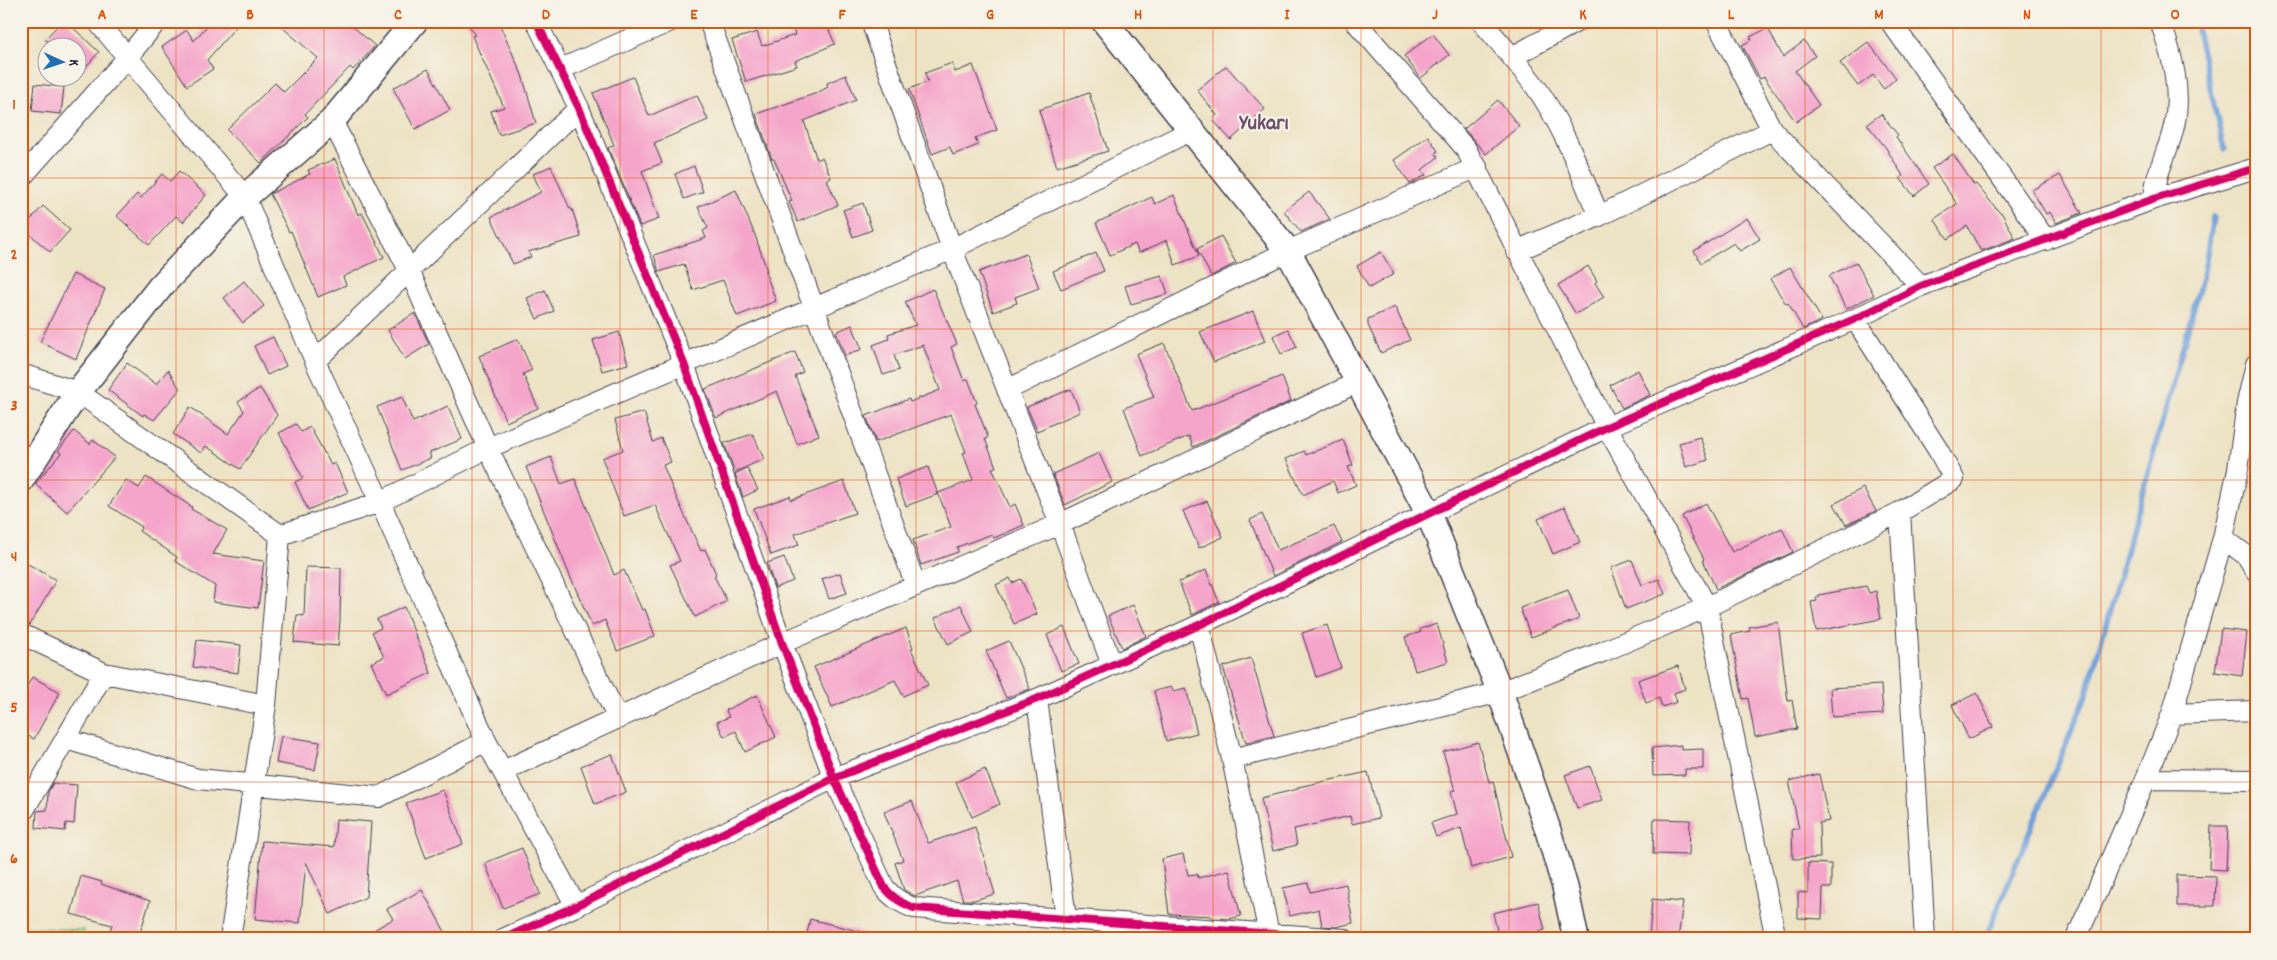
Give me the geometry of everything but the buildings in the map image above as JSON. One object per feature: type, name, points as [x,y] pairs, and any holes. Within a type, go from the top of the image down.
[{"type":"street","points":[[97,21],[245,197],[315,361],[486,741],[576,906]]},
{"type":"street","points":[[21,178],[127,58],[157,21]]},
{"type":"street","points":[[21,480],[78,392],[160,286],[245,197],[332,121],[414,21]]},
{"type":"street","points":[[536,21],[561,68],[579,108],[684,364],[782,643],[834,778],[884,887],[902,904],[914,908],[1344,939]]},
{"type":"street","points":[[561,68],[671,21]]},
{"type":"street","points":[[709,21],[916,586]]},
{"type":"street","points":[[871,21],[952,249],[1060,524],[1112,665]]},
{"type":"street","points":[[1104,21],[1288,251],[1428,514],[1500,692],[1547,827],[1565,887],[1576,939]]},
{"type":"street","points":[[1355,21],[1451,129],[1477,167],[1516,251],[1607,427],[1707,607],[1776,939]]},
{"type":"street","points":[[1481,21],[1535,86],[1552,114],[1570,148],[1599,216]]},
{"type":"street","points":[[1512,57],[1578,21]]},
{"type":"street","points":[[1716,21],[1772,130],[1921,286]]},
{"type":"street","points":[[1890,21],[2046,240]]},
{"type":"street","points":[[2154,199],[2158,172],[2174,127],[2177,105],[2173,64],[2160,21]]},
{"type":"street","points":[[315,361],[579,108]]},
{"type":"street","points":[[332,121],[409,270],[488,448],[618,719]]},
{"type":"street","points":[[280,535],[380,502],[488,448],[952,249],[1192,130]]},
{"type":"street","points":[[1516,251],[1599,216],[1772,130]]},
{"type":"street","points":[[1007,390],[1288,251],[1477,167]]},
{"type":"street","points":[[503,939],[576,906],[834,778],[1037,699],[1199,625],[1607,427],[1855,319],[1921,286],[2154,199],[2256,168]]},
{"type":"street","points":[[1232,759],[1500,692],[1602,652],[1707,607],[1900,512],[1954,479],[1938,450],[1855,319]]},
{"type":"street","points":[[2076,939],[2146,779],[2172,714],[2223,538],[2247,466],[2247,403],[2256,364]]},
{"type":"street","points":[[21,374],[78,392],[280,535]]},
{"type":"street","points":[[503,771],[782,643],[1060,524],[1358,382]]},
{"type":"street","points":[[1900,512],[1926,939]]},
{"type":"street","points":[[230,939],[266,705],[280,535]]},
{"type":"street","points":[[2223,538],[2247,556],[2256,570]]},
{"type":"street","points":[[1199,625],[1232,759],[1269,934]]},
{"type":"street","points":[[21,634],[104,674],[266,705]]},
{"type":"street","points":[[21,815],[104,674]]},
{"type":"street","points":[[1037,699],[1066,918]]},
{"type":"street","points":[[2172,714],[2256,711]]},
{"type":"street","points":[[66,739],[198,779],[379,798],[486,741]]},
{"type":"street","points":[[2146,779],[2256,780]]},
{"type":"green space","points":[[21,927],[85,930],[81,939],[21,939]]},
{"type":"waterway","points":[[2195,21],[2224,149]]},
{"type":"waterway","points":[[1985,939],[2086,696],[2204,271],[2213,217]]},
{"type":"cycle path","points":[[536,21],[579,108],[684,364],[782,643],[834,778],[887,891],[897,900],[914,908],[1344,939]]},
{"type":"cycle path","points":[[503,939],[576,906],[834,778],[1037,699],[1199,625],[1607,427],[1855,319],[1921,286],[2154,199],[2256,168]]},
{"type":"district","name":"Yukarı","points":[[1264,121]]}]
